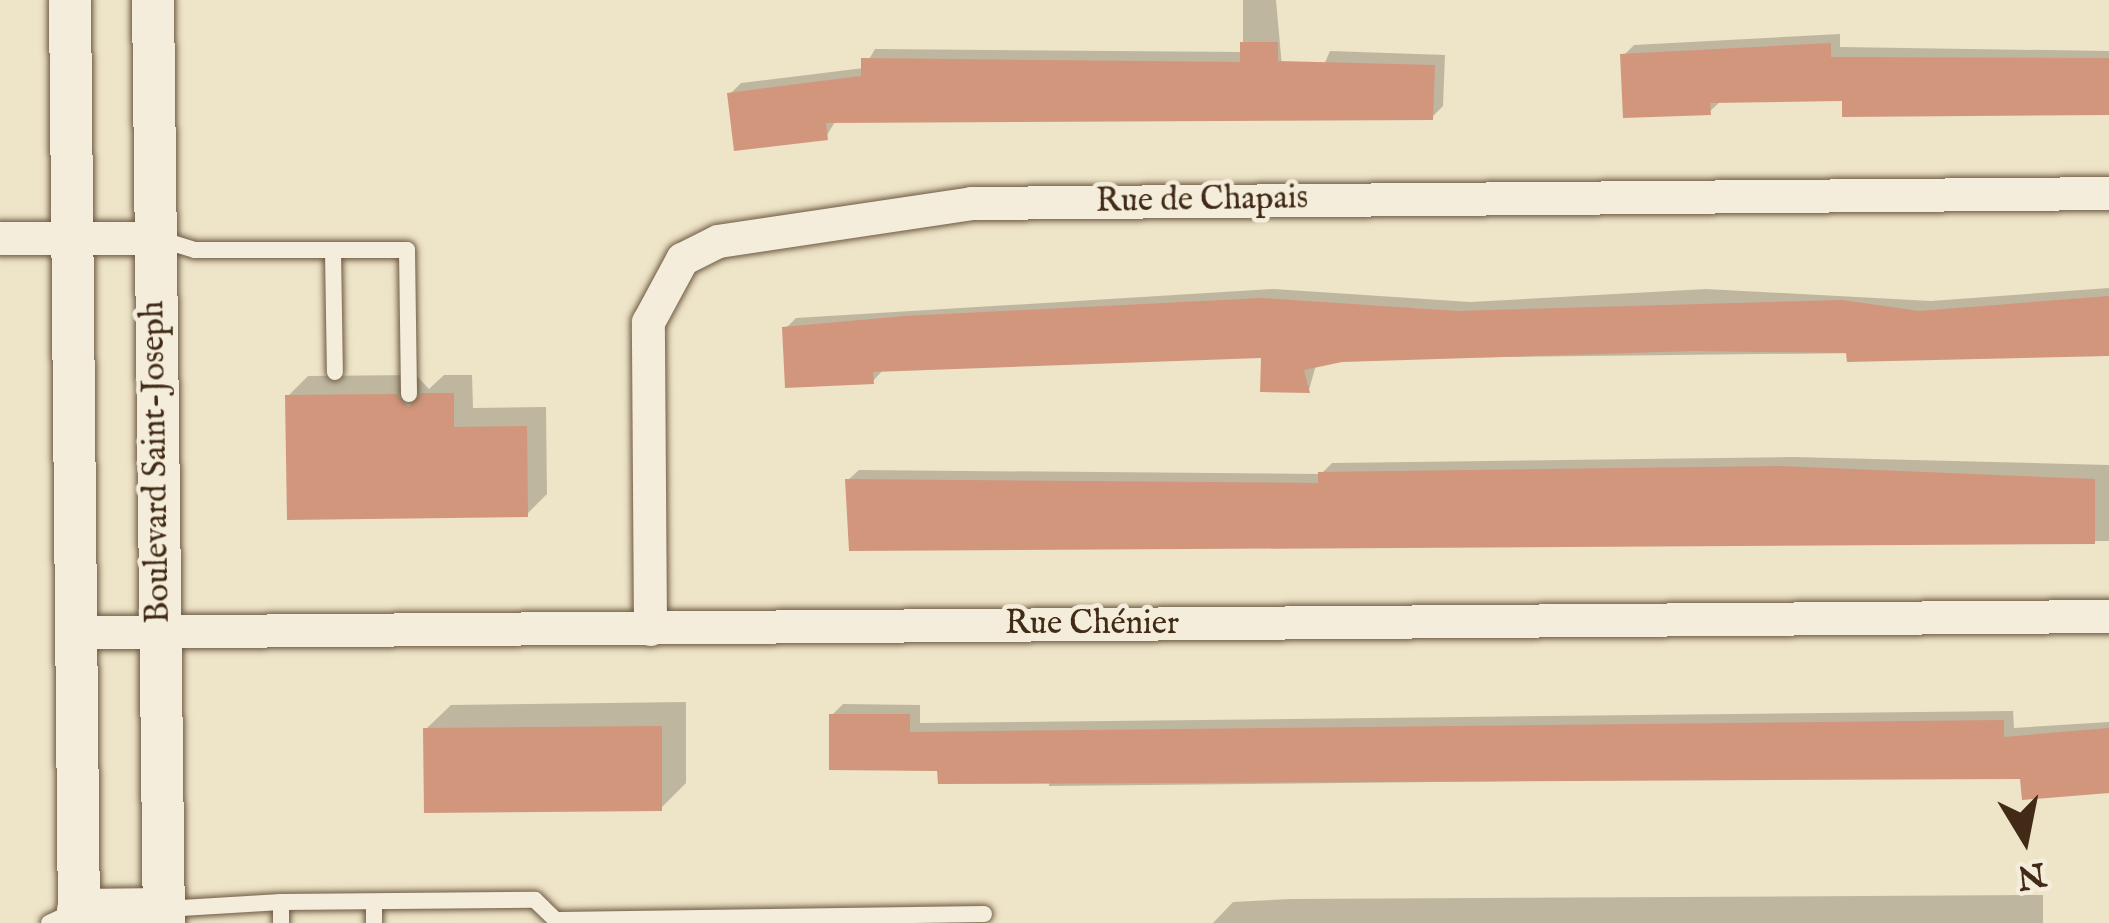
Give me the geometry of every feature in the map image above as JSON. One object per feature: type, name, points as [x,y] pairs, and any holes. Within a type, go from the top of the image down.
[{"type":"street","points":[[70,0],[76,632],[69,919],[164,916]]},
{"type":"street","name":"Boulevard Saint-Joseph","points":[[153,0],[164,916]]},
{"type":"street","name":"Rue de Chapais","points":[[650,628],[651,307],[682,259],[718,241],[970,203],[2109,193]]},
{"type":"street","points":[[0,238],[155,238]]},
{"type":"street","name":"Rue Chénier","points":[[76,632],[2109,616]]},
{"type":"lane","points":[[155,238],[195,250],[407,250],[409,394]]},
{"type":"lane","points":[[333,251],[335,372]]},
{"type":"lane","points":[[164,916],[280,902],[535,900],[560,922],[983,914]]},
{"type":"lane","points":[[280,902],[281,923]]},
{"type":"lane","points":[[374,902],[374,923]]},
{"type":"building","points":[[1240,42],[1278,42],[1278,61],[1435,65],[1433,120],[826,123],[828,140],[734,151],[727,93],[861,76],[861,58],[1240,62]]},
{"type":"building","points":[[1831,43],[1831,57],[2109,58],[2109,115],[1842,117],[1842,101],[1710,103],[1711,115],[1623,118],[1620,54]]},
{"type":"building","points":[[2109,296],[2109,356],[1847,362],[1846,353],[1694,351],[1342,362],[1304,370],[1310,393],[1260,392],[1261,358],[873,372],[874,384],[785,388],[782,327],[1262,298],[1457,311],[1842,300],[1919,311]]},
{"type":"building","points":[[422,393],[454,393],[454,427],[527,426],[528,517],[287,520],[285,395],[396,394],[408,407]]},
{"type":"building","points":[[1781,466],[2095,479],[2095,544],[849,551],[845,479],[1318,483],[1318,472]]},
{"type":"building","points":[[829,714],[910,714],[910,732],[2004,720],[2004,737],[2109,728],[2109,793],[2022,800],[2020,779],[938,784],[937,771],[829,770]]},
{"type":"building","points":[[662,726],[662,811],[424,813],[423,728]]}]
